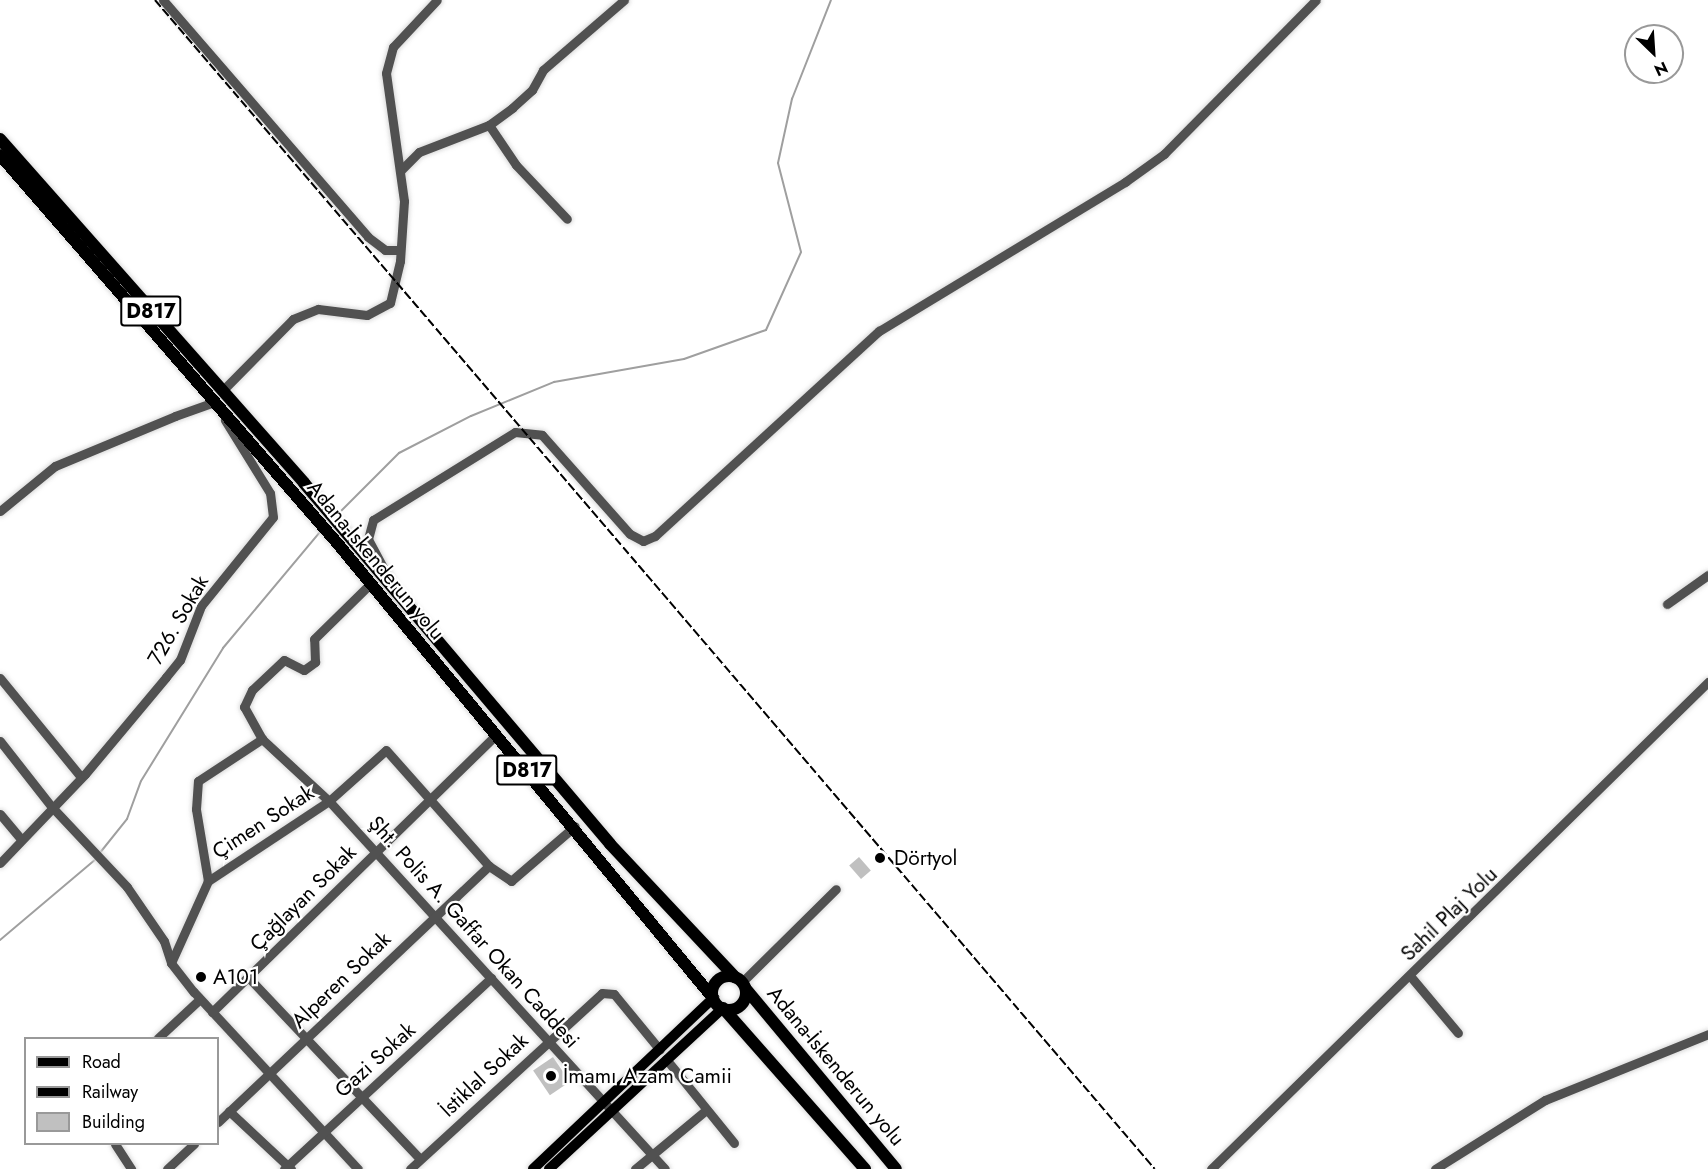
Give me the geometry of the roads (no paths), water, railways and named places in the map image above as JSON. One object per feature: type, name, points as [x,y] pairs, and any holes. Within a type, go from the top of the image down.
[{"type":"highway","name":"D817","points":[[0,139],[349,535],[610,844],[741,982]]},
{"type":"highway","name":"Adana-İskenderun yolu","points":[[0,155],[338,544],[574,826],[713,998],[865,1169]]},
{"type":"highway","points":[[214,402],[222,392]]},
{"type":"highway","points":[[713,998],[720,979],[741,982],[741,1005],[723,1008]]},
{"type":"highway","name":"Adana-İskenderun yolu","points":[[741,982],[896,1169]]},
{"type":"main road","points":[[533,1169],[608,1106],[663,1054],[713,998]]},
{"type":"main road","points":[[663,1054],[723,1008]]},
{"type":"main road","points":[[549,1169],[608,1106]]},
{"type":"street","points":[[163,0],[368,237],[386,250],[398,250]]},
{"type":"street","points":[[222,392],[293,319],[318,309],[367,315],[390,303],[404,201],[386,73],[393,47],[437,0]]},
{"type":"street","points":[[399,171],[419,152],[489,125],[532,90],[543,70],[624,0]]},
{"type":"street","points":[[394,589],[368,539],[373,520],[515,432],[542,435],[630,534],[643,541],[656,536],[879,331],[1125,182],[1164,154],[1316,0]]},
{"type":"street","points":[[489,125],[516,165],[567,219]]},
{"type":"street","points":[[0,511],[55,466],[214,402]]},
{"type":"street","name":"726. Sokak","points":[[0,863],[20,838],[81,777],[180,660],[201,606],[273,517],[270,493],[214,402]]},
{"type":"street","points":[[1667,604],[1708,575]]},
{"type":"street","name":"Şht. Polis A. Gaffar Okan Caddesi","points":[[371,583],[314,639],[315,662],[304,670],[284,660],[252,690],[244,707],[262,739],[329,801],[376,851],[664,1169]]},
{"type":"street","points":[[0,678],[81,777]]},
{"type":"street","name":"Sahil Plaj Yolu","points":[[1211,1169],[1411,977],[1708,681]]},
{"type":"street","name":"Çağlayan Sokak","points":[[212,1012],[497,734]]},
{"type":"street","points":[[208,880],[196,809],[198,780],[262,739]]},
{"type":"street","points":[[0,741],[51,806],[127,887],[164,941],[171,963],[200,999],[268,1075],[358,1169]]},
{"type":"street","name":"Çimen Sokak","points":[[171,963],[208,880],[329,801],[386,750],[430,799]]},
{"type":"street","points":[[430,799],[489,866],[511,881],[574,826]]},
{"type":"street","points":[[0,814],[20,838]]},
{"type":"street","name":"Alperen Sokak","points":[[219,1119],[489,866]]},
{"type":"street","points":[[741,982],[836,889]]},
{"type":"street","points":[[248,977],[363,1095],[420,1159]]},
{"type":"street","points":[[1411,977],[1458,1033]]},
{"type":"street","name":"Gazi Sokak","points":[[287,1168],[323,1132],[491,978]]},
{"type":"street","name":"İstiklal Sokak","points":[[410,1169],[585,1004],[602,993],[614,994],[734,1143]]},
{"type":"street","points":[[159,1037],[200,999]]},
{"type":"street","points":[[1435,1169],[1545,1100],[1708,1034]]},
{"type":"street","points":[[635,1169],[706,1110]]},
{"type":"street","points":[[229,1111],[287,1168]]},
{"type":"street","points":[[116,1145],[131,1169]]},
{"type":"street","points":[[167,1169],[192,1145]]},
{"type":"waterway","points":[[337,515],[399,453],[471,416],[554,382],[684,359],[766,330],[801,252],[778,163],[792,99],[831,0]]},
{"type":"waterway","points":[[99,854],[127,819],[141,781],[223,648],[320,532]]},
{"type":"waterway","points":[[0,940],[96,859]]},
{"type":"railway","points":[[155,0],[1155,1169]]},
{"type":"place","name":"Dörtyol","points":[[880,858]]},
{"type":"place","name":"A101","points":[[201,977]]},
{"type":"place","name":"İmamı Azam Camii","points":[[551,1076]]}]
